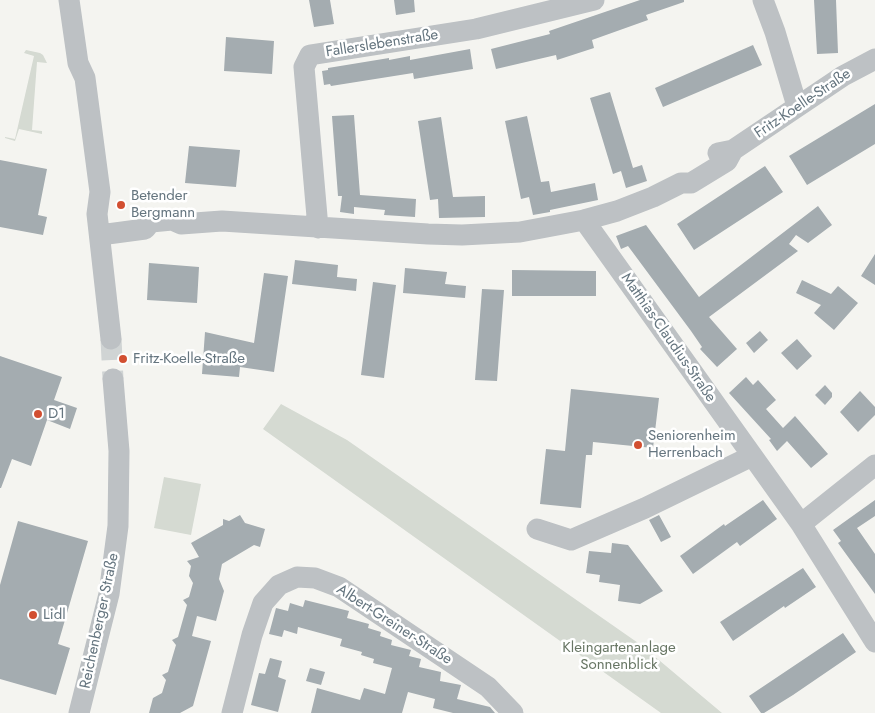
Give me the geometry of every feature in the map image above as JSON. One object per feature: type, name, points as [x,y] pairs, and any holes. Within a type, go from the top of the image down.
[{"type":"street","points":[[69,0],[78,63],[73,80],[87,196],[98,224],[111,339]]},
{"type":"street","name":"Fallerslebenstraße","points":[[318,228],[304,67],[310,55],[476,29],[594,0]]},
{"type":"street","points":[[763,0],[775,32],[797,106]]},
{"type":"street","name":"Fritz-Koelle-Straße","points":[[98,224],[145,229],[152,233],[173,231],[181,224],[222,221],[462,235],[520,232],[584,220],[617,211],[653,197],[681,183],[684,173],[721,151],[732,150],[843,76],[875,59]]},
{"type":"street","name":"Matthias-Claudius-Straße","points":[[584,220],[801,524],[875,642]]},
{"type":"street","name":"Reichenberger Straße","points":[[78,713],[109,594],[118,526],[119,451],[114,379]]},
{"type":"street","points":[[537,529],[571,540],[645,508],[752,456]]},
{"type":"street","points":[[801,524],[875,465]]},
{"type":"street","name":"Albert-Greiner-Straße","points":[[232,713],[252,635],[263,603],[279,585],[297,577],[315,578],[339,587],[488,687],[513,713]]},
{"type":"green space","points":[[26,50],[40,53],[47,63],[37,62],[32,130],[42,131],[42,134],[19,129],[15,141],[5,137],[15,139],[34,56],[24,53]]},
{"type":"green space","name":"Kleingartenanlage Sonnenblick","points":[[281,404],[347,440],[641,645],[722,713],[661,713],[263,429]]},
{"type":"green space","points":[[164,477],[201,484],[191,535],[154,528]]},
{"type":"building","points":[[309,0],[330,0],[334,24],[314,27]]},
{"type":"building","points":[[394,0],[414,0],[415,12],[396,15]]},
{"type":"building","points":[[640,0],[684,0],[684,2],[646,15],[648,20],[592,40],[594,48],[557,60],[556,55],[496,69],[491,49],[550,34],[549,31]]},
{"type":"building","points":[[814,0],[836,0],[838,53],[817,54]]},
{"type":"building","points":[[226,37],[274,41],[272,74],[224,71]]},
{"type":"building","points":[[753,45],[762,65],[663,107],[655,88]]},
{"type":"building","points":[[470,49],[473,69],[414,79],[413,73],[331,86],[330,84],[324,85],[322,71],[328,70],[328,68],[389,58],[389,60],[410,56],[410,60]]},
{"type":"building","points":[[610,92],[633,168],[642,165],[647,181],[626,188],[621,171],[613,174],[590,98]]},
{"type":"building","points":[[875,104],[875,144],[807,185],[789,156]]},
{"type":"building","points":[[354,115],[360,195],[416,199],[415,217],[384,215],[385,210],[354,207],[354,214],[340,212],[342,196],[338,196],[332,116]]},
{"type":"building","points":[[527,116],[541,182],[549,181],[551,192],[595,183],[598,200],[533,215],[529,197],[521,199],[505,121]]},
{"type":"building","points":[[441,117],[453,197],[485,196],[485,217],[439,218],[438,199],[430,200],[418,121]]},
{"type":"building","points":[[189,146],[240,150],[236,187],[185,183]]},
{"type":"building","points":[[0,160],[47,169],[38,215],[47,217],[43,235],[0,227]]},
{"type":"building","points":[[765,166],[783,192],[694,250],[677,224]]},
{"type":"building","points":[[818,206],[832,225],[808,243],[796,235],[789,244],[798,251],[709,317],[737,349],[717,367],[700,349],[702,347],[691,331],[628,246],[621,249],[616,236],[646,225],[699,297]]},
{"type":"building","points":[[875,254],[875,285],[861,276]]},
{"type":"building","points":[[295,260],[338,265],[337,277],[357,279],[356,291],[292,284]]},
{"type":"building","points":[[149,263],[199,267],[197,303],[147,300]]},
{"type":"building","points":[[405,268],[447,272],[445,284],[466,286],[465,298],[403,293]]},
{"type":"building","points":[[512,270],[596,271],[596,296],[512,296]]},
{"type":"building","points":[[264,273],[288,276],[274,372],[240,367],[239,377],[202,374],[205,332],[254,343]]},
{"type":"building","points":[[802,280],[831,294],[838,286],[858,303],[834,330],[814,313],[821,305],[796,293]]},
{"type":"building","points":[[373,282],[396,285],[384,378],[361,375]]},
{"type":"building","points":[[482,289],[504,290],[497,381],[475,380]]},
{"type":"building","points":[[760,331],[768,340],[754,353],[746,343]]},
{"type":"building","points":[[797,339],[812,356],[797,370],[781,353]]},
{"type":"building","name":"D1","points":[[0,356],[62,377],[54,400],[77,408],[70,429],[47,420],[31,466],[12,459],[1,488],[0,488]]},
{"type":"building","points":[[746,377],[753,385],[758,380],[776,400],[766,409],[783,428],[795,416],[828,454],[811,468],[787,441],[777,451],[769,440],[771,439],[729,393]]},
{"type":"building","points":[[825,385],[832,393],[832,397],[825,405],[815,395]]},
{"type":"building","name":"Seniorenheim Herrenbach","points":[[571,389],[659,398],[653,448],[593,442],[592,455],[586,455],[581,508],[540,504],[546,449],[565,451]]},
{"type":"building","points":[[860,391],[875,407],[875,415],[858,432],[840,412]]},
{"type":"building","points":[[763,500],[777,519],[740,546],[737,542],[693,574],[680,556],[724,524],[725,526]]},
{"type":"building","points":[[875,500],[875,516],[857,528],[875,554],[875,594],[838,543],[841,541],[833,530]]},
{"type":"building","points":[[240,515],[245,523],[265,529],[260,547],[254,545],[222,564],[219,579],[224,591],[216,621],[197,616],[192,636],[211,641],[193,706],[180,713],[149,713],[153,698],[162,693],[166,680],[162,675],[168,672],[176,645],[172,640],[178,637],[187,605],[183,600],[189,597],[193,583],[189,576],[191,566],[187,561],[199,557],[191,543],[223,525],[223,519],[229,521]]},
{"type":"building","points":[[659,515],[671,537],[661,542],[649,520]]},
{"type":"building","name":"Lidl","points":[[18,521],[88,541],[58,644],[70,648],[56,695],[0,679],[0,585]]},
{"type":"building","points":[[612,543],[628,545],[663,591],[640,604],[618,601],[620,585],[599,582],[600,575],[586,573],[589,551],[611,553]]},
{"type":"building","points":[[803,568],[816,587],[785,608],[784,606],[733,641],[720,622]]},
{"type":"building","points":[[305,600],[349,611],[347,618],[369,624],[368,628],[381,632],[380,636],[392,640],[391,645],[411,650],[409,656],[421,659],[419,667],[441,672],[440,681],[461,685],[457,699],[490,707],[495,713],[453,713],[433,708],[435,699],[408,692],[402,713],[311,713],[317,688],[360,700],[364,688],[385,694],[392,668],[373,663],[374,659],[361,655],[362,652],[340,646],[342,639],[298,627],[297,634],[284,630],[282,637],[269,634],[276,608],[288,611],[290,603],[303,607]]},
{"type":"building","points":[[843,633],[856,652],[793,695],[761,713],[749,696]]},
{"type":"building","points":[[270,658],[282,661],[278,677],[286,680],[278,712],[251,705],[259,673],[265,674]]},
{"type":"building","points":[[310,668],[325,672],[321,685],[306,681]]},
{"type":"tunnel","points":[[111,339],[113,379]]},
{"type":"place","name":"Betender Bergmann","points":[[121,205]]},
{"type":"place","name":"Fritz-Koelle-Straße","points":[[123,359]]},
{"type":"place","name":"D1","points":[[38,414]]},
{"type":"place","name":"Seniorenheim Herrenbach","points":[[638,445]]},
{"type":"place","name":"Lidl","points":[[33,615]]}]
